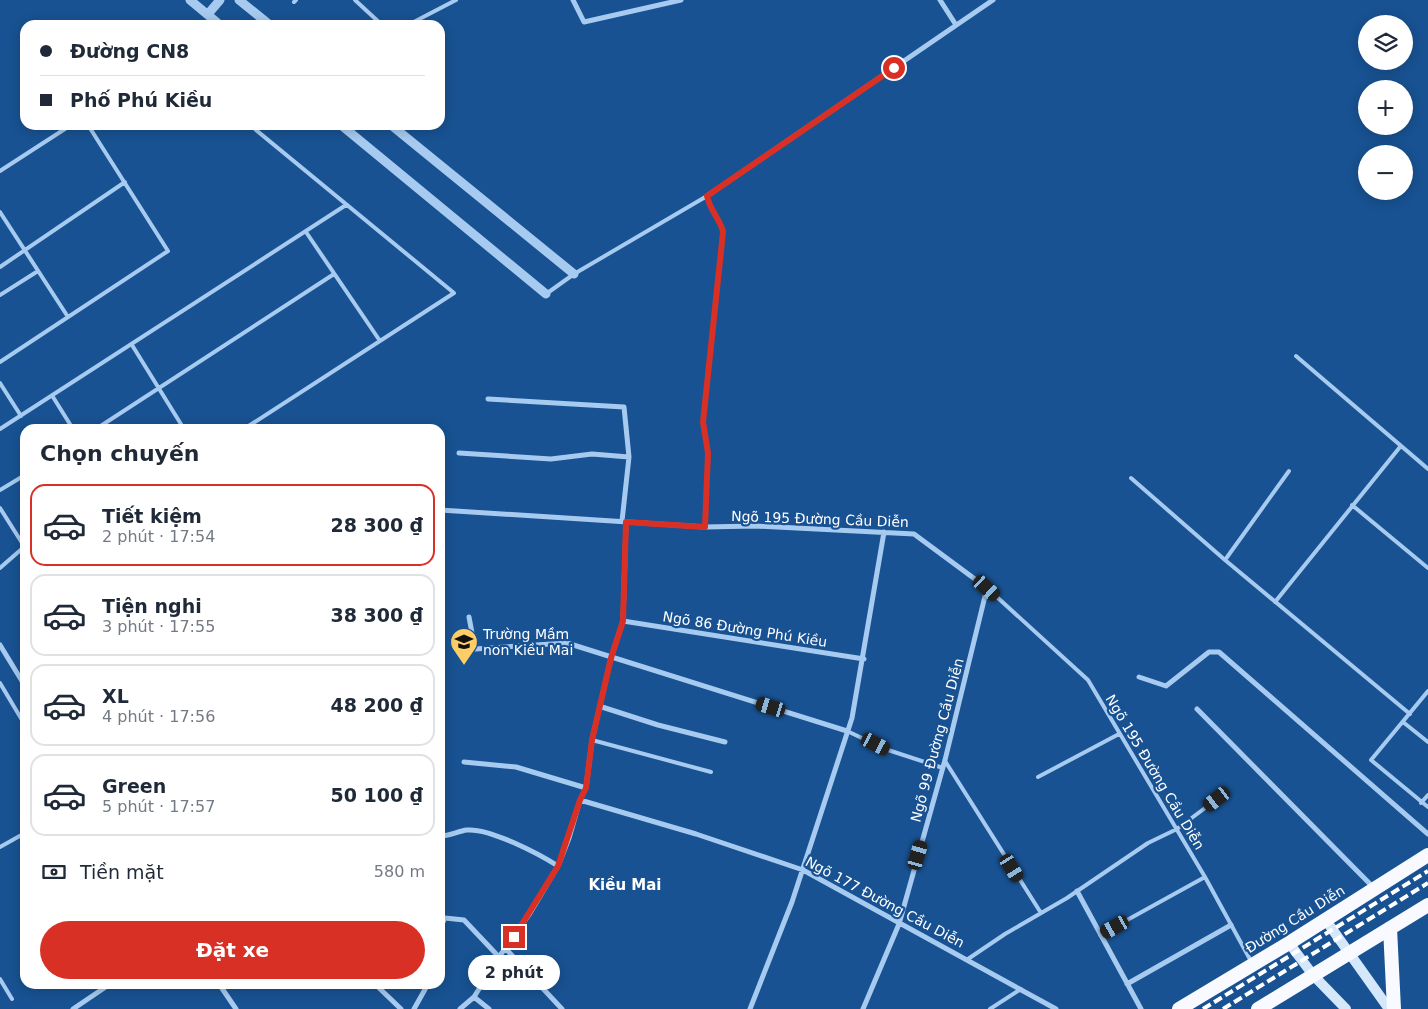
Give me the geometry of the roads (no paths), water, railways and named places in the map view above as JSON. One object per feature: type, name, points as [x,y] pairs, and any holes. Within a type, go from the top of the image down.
[{"type":"highway","name":"Đường Cầu Diễn","points":[[1179,1009],[1289,943],[1428,854]]},
{"type":"highway","points":[[1258,1009],[1428,905]]},
{"type":"highway","points":[[1390,928],[1394,1009]]},
{"type":"main road","points":[[1325,920],[1389,1009]]},
{"type":"main road","points":[[1289,943],[1314,976],[1346,1009]]},
{"type":"street","points":[[190,0],[215,20]]},
{"type":"street","points":[[208,14],[220,0]]},
{"type":"street","points":[[239,0],[264,20]]},
{"type":"street","points":[[573,0],[584,22],[680,0]]},
{"type":"street","points":[[940,0],[956,25]]},
{"type":"street","points":[[707,196],[993,0]]},
{"type":"street","points":[[346,130],[546,294]]},
{"type":"street","points":[[397,130],[574,274]]},
{"type":"street","points":[[460,1009],[474,997],[558,866],[580,800],[586,788],[592,740],[602,707],[611,658],[623,621],[624,521],[629,457],[624,407],[488,399]]},
{"type":"street","points":[[459,453],[551,459],[592,454],[629,457]]},
{"type":"street","name":"Ngõ 195 Đường Cầu Diễn","points":[[445,510],[705,527],[755,526],[914,534],[987,588]]},
{"type":"street","points":[[752,1008],[803,870],[848,731],[864,659],[884,532]]},
{"type":"street","name":"Ngõ 99 Đường Cầu Diễn","points":[[863,1009],[899,924],[945,760],[987,588]]},
{"type":"street","points":[[469,617],[475,650],[567,643],[848,731]]},
{"type":"street","name":"Ngõ 86 Đường Phú Kiều","points":[[623,621],[864,659]]},
{"type":"street","points":[[0,645],[20,678]]},
{"type":"street","points":[[1139,677],[1166,686],[1209,652],[1219,652],[1428,834]]},
{"type":"street","points":[[602,707],[658,725],[725,742]]},
{"type":"street","points":[[1196,709],[1374,889]]},
{"type":"street","points":[[464,762],[516,767],[586,788]]},
{"type":"street","name":"Ngõ 177 Đường Cầu Diễn","points":[[580,800],[696,834],[803,870],[1056,1009]]},
{"type":"street","points":[[445,835],[468,830],[496,837],[532,850],[558,866]]},
{"type":"street","points":[[1077,891],[1141,1009]]},
{"type":"street","points":[[445,918],[464,920],[499,957]]},
{"type":"street","points":[[1127,984],[1231,925]]},
{"type":"street","points":[[506,949],[562,1009]]},
{"type":"street","points":[[73,1009],[81,1007],[104,989]]},
{"type":"street","points":[[222,989],[236,1009]]},
{"type":"street","points":[[380,989],[402,1009]]},
{"type":"street","points":[[414,1009],[425,989]]},
{"type":"street","points":[[474,997],[489,1009]]},
{"type":"lane","points":[[355,0],[377,20]]},
{"type":"lane","points":[[418,20],[456,0]]},
{"type":"lane","points":[[0,171],[63,130]]},
{"type":"lane","points":[[0,362],[168,251],[91,130]]},
{"type":"lane","points":[[252,424],[454,293],[256,130]]},
{"type":"lane","points":[[0,267],[125,182]]},
{"type":"lane","points":[[546,294],[574,274],[707,196],[711,211],[722,227],[723,232],[703,422],[708,453],[705,527]]},
{"type":"lane","points":[[0,429],[132,346],[346,205]]},
{"type":"lane","points":[[0,212],[68,318]]},
{"type":"lane","points":[[306,232],[380,341]]},
{"type":"lane","points":[[0,295],[38,271]]},
{"type":"lane","points":[[104,424],[334,274]]},
{"type":"lane","points":[[132,346],[181,424]]},
{"type":"lane","points":[[1296,356],[1428,469]]},
{"type":"lane","points":[[0,383],[21,416]]},
{"type":"lane","points":[[53,397],[70,424]]},
{"type":"lane","points":[[1275,602],[1400,446]]},
{"type":"lane","points":[[1225,560],[1289,471]]},
{"type":"lane","points":[[0,490],[20,477]]},
{"type":"lane","points":[[1131,478],[1225,560],[1410,714]]},
{"type":"lane","points":[[1352,505],[1428,568]]},
{"type":"lane","points":[[0,508],[20,540]]},
{"type":"lane","points":[[0,568],[20,550]]},
{"type":"lane","name":"Ngõ 195 Đường Cầu Diễn","points":[[987,588],[1088,680],[1177,829],[1254,964]]},
{"type":"lane","points":[[0,683],[20,717]]},
{"type":"lane","points":[[1428,691],[1371,760],[1428,808]]},
{"type":"lane","points":[[1403,722],[1428,742]]},
{"type":"lane","points":[[848,731],[886,749],[942,768]]},
{"type":"lane","points":[[1038,778],[1119,734]]},
{"type":"lane","points":[[592,740],[711,772]]},
{"type":"lane","points":[[945,760],[1041,913]]},
{"type":"lane","points":[[1421,803],[1428,794]]},
{"type":"lane","points":[[968,959],[1077,891],[1148,843],[1177,829],[1217,799]]},
{"type":"lane","points":[[0,847],[20,836]]},
{"type":"lane","points":[[1100,936],[1205,877]]},
{"type":"lane","points":[[0,979],[12,999]]},
{"type":"lane","points":[[990,1009],[1021,989]]},
{"type":"railway","points":[[1203,1009],[1428,871]]},
{"type":"railway","points":[[1223,1009],[1428,883]]},
{"type":"place","name":"Trường Mầm non Kiều Mai","points":[[464,666]]},
{"type":"district","name":"Kiều Mai","points":[[625,885]]}]
